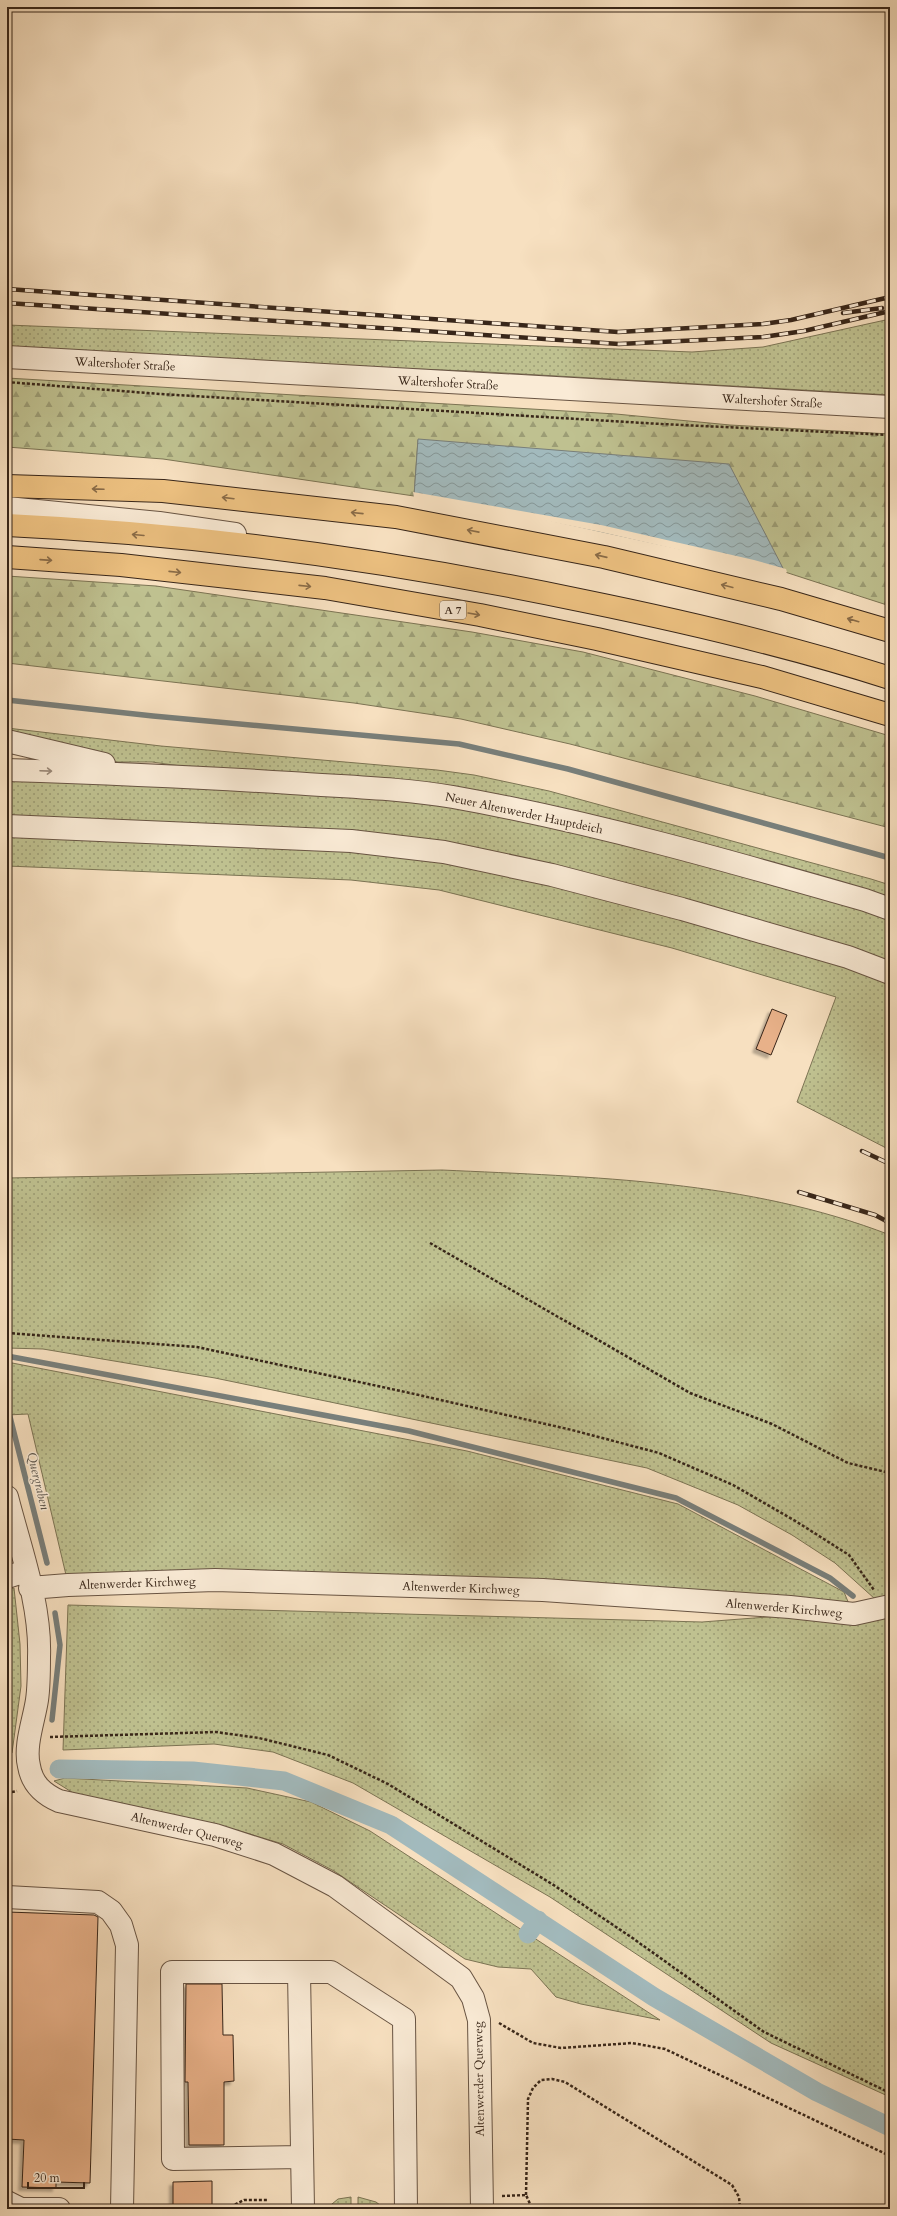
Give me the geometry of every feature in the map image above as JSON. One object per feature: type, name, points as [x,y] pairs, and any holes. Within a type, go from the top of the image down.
[{"type":"highway","points":[[7,486],[163,491],[418,521],[604,557],[780,599],[890,631]]},
{"type":"highway","points":[[7,525],[182,539],[332,556],[486,580],[642,613],[769,643],[890,678]]},
{"type":"highway","name":"A 7","points":[[7,558],[121,566],[325,588],[480,615],[597,639],[762,678],[890,715]]},
{"type":"street","name":"Waltershofer Straße","points":[[7,357],[890,407]]},
{"type":"street","points":[[7,508],[159,523],[479,569],[770,634],[890,668]]},
{"type":"street","name":"Neuer Altenwerder Hauptdeich","points":[[7,741],[148,774]]},
{"type":"street","name":"Neuer Altenwerder Hauptdeich","points":[[7,770],[148,774],[353,787],[451,797],[560,819],[698,852],[865,900],[890,909]]},
{"type":"street","points":[[7,826],[351,841],[444,852],[552,875],[682,909],[848,957],[890,973]]},
{"type":"street","name":"Altenwerder Querweg","points":[[7,1497],[21,1579],[35,1614],[40,1656],[37,1699],[28,1755],[30,1772],[40,1789],[50,1797],[64,1802],[215,1835],[267,1852],[297,1865],[335,1886],[461,1978],[473,1998],[479,2020],[490,2203]]},
{"type":"street","name":"Altenwerder Kirchweg","points":[[21,1579],[68,1585],[216,1580],[543,1590],[790,1606],[854,1614],[888,1607]]},
{"type":"street","points":[[7,1897],[98,1902],[111,1911],[121,1924],[127,1945],[122,2209]]},
{"type":"street","points":[[302,2157],[173,2159],[172,1972],[331,1972],[404,2019],[406,2209]]},
{"type":"street","points":[[299,1972],[303,2209]]},
{"type":"street","points":[[7,2202],[20,2209],[59,2209]]},
{"type":"path","points":[[7,382],[160,394],[645,424],[890,435]]},
{"type":"path","points":[[430,1244],[690,1393],[772,1424],[848,1462],[890,1473]]},
{"type":"path","points":[[7,1332],[197,1347],[572,1430],[659,1453],[734,1485],[849,1555],[888,1607]]},
{"type":"path","points":[[30,1737],[216,1732],[259,1738],[328,1755],[388,1784],[552,1884],[631,1937],[764,2032],[831,2066],[890,2093]]},
{"type":"path","points":[[479,2020],[498,2022],[533,2043],[561,2048],[632,2043],[664,2049],[890,2156]]},
{"type":"path","points":[[540,2209],[531,2206],[526,2195],[528,2099],[533,2088],[541,2080],[552,2079],[565,2082],[732,2185],[739,2197],[740,2209]]},
{"type":"path","points":[[490,2203],[526,2195]]},
{"type":"path","points":[[226,2209],[244,2200],[268,2200]]},
{"type":"green space","points":[[890,319],[890,395],[469,371],[283,364],[7,349],[7,325],[692,352],[763,347]]},
{"type":"green space","points":[[7,378],[616,414],[730,425],[890,434],[890,606],[785,572],[418,440],[414,496],[163,459],[7,447]]},
{"type":"green space","points":[[7,576],[156,586],[472,632],[583,652],[755,696],[890,736],[890,828],[570,744],[461,719],[354,703],[7,663]]},
{"type":"green space","points":[[7,728],[161,746],[437,770],[474,775],[549,791],[871,879],[890,885],[890,902],[638,830],[152,762],[118,762],[7,737]]},
{"type":"green space","points":[[7,778],[400,798],[501,814],[616,840],[890,918],[890,965],[457,851],[7,822]]},
{"type":"green space","points":[[7,826],[444,852],[890,973],[890,1150],[797,1102],[836,997],[672,948],[439,890],[351,880],[7,866]]},
{"type":"green space","points":[[442,1170],[613,1179],[669,1184],[726,1192],[781,1203],[836,1217],[890,1235],[890,2097],[771,2043],[550,1897],[353,1783],[273,1752],[214,1744],[63,1750],[68,1605],[702,1622],[885,1608],[835,1563],[792,1535],[738,1505],[647,1468],[215,1378],[43,1349],[7,1348],[7,1178]]},
{"type":"green space","points":[[7,1362],[467,1451],[678,1504],[844,1592],[849,1604],[66,1575],[28,1414],[7,1415]]},
{"type":"green space","points":[[14,1588],[20,1644],[21,1686],[12,1753],[7,1752],[7,1589]]},
{"type":"green space","points":[[65,1778],[247,1788],[311,1802],[370,1831],[660,2020],[581,2004],[556,1997],[531,1969],[498,1967],[465,1959],[334,1871],[283,1844],[236,1830],[78,1796],[54,1781]]},
{"type":"green space","points":[[351,2197],[351,2209],[326,2209],[338,2199]]},
{"type":"green space","points":[[358,2197],[376,2202],[385,2209],[358,2209]]},
{"type":"water","points":[[418,439],[729,464],[785,572],[489,507],[414,496]]},
{"type":"pier","points":[[413,492],[601,525],[754,560],[786,569],[787,572],[785,574],[601,532],[488,509],[414,498]]},
{"type":"building","points":[[772,1009],[787,1015],[771,1055],[756,1049]]},
{"type":"building","points":[[7,1912],[94,1915],[98,1917],[90,2183],[56,2182],[56,2188],[22,2187],[24,2140],[7,2139]]},
{"type":"building","points":[[186,1984],[222,1984],[223,2035],[233,2035],[234,2081],[224,2082],[224,2145],[189,2145],[188,2082],[185,2082]]},
{"type":"building","points":[[212,2181],[212,2209],[173,2209],[173,2182]]},
{"type":"waterway","points":[[7,700],[153,716],[459,744],[568,769],[890,858]]},
{"type":"waterway","points":[[7,1356],[409,1431],[676,1498],[830,1578],[853,1596]]},
{"type":"waterway","name":"Quergraben","points":[[7,1405],[47,1563]]},
{"type":"waterway","name":"Quergraben","points":[[52,1720],[60,1645],[55,1613]]},
{"type":"waterway","points":[[59,1769],[193,1771],[284,1781],[391,1825],[654,1997],[817,2092],[890,2127]]},
{"type":"waterway","points":[[528,1934],[538,1920]]},
{"type":"railway","points":[[7,289],[618,332],[763,324],[791,320],[890,297]]},
{"type":"railway","points":[[7,303],[619,344],[763,337],[804,331],[890,311]]},
{"type":"railway","points":[[843,313],[882,308]]},
{"type":"railway","points":[[862,1151],[890,1164]]},
{"type":"railway","points":[[799,1192],[875,1215],[890,1223]]}]
